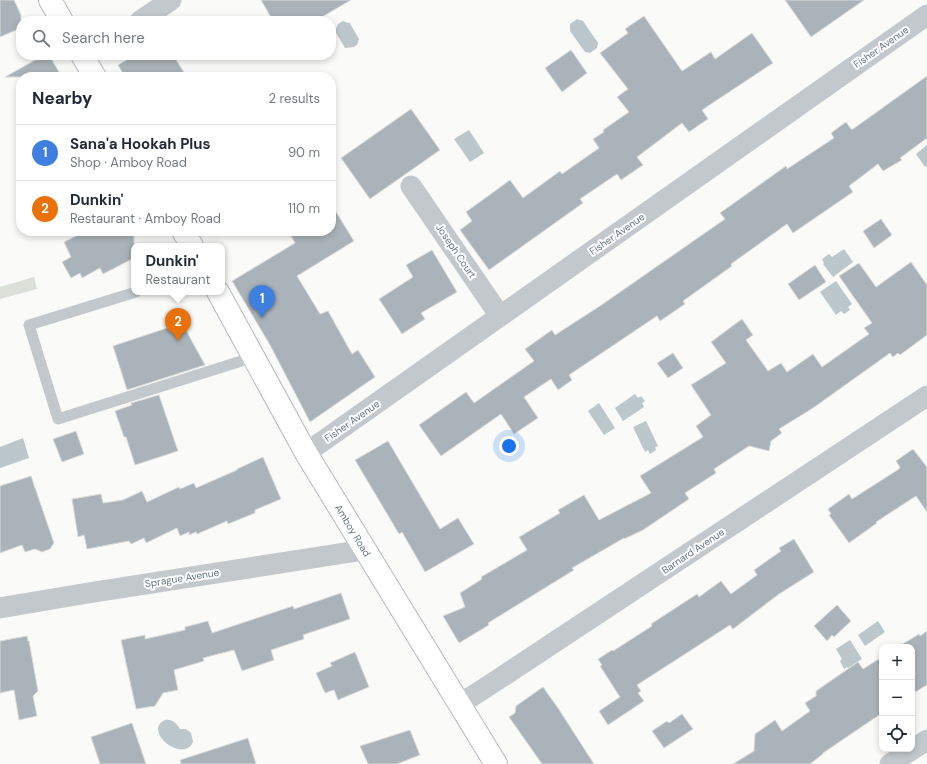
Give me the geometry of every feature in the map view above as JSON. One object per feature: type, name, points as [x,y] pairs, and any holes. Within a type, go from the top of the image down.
[{"type":"main road","points":[[50,0],[59,16]]},
{"type":"main road","points":[[86,60],[92,72]]},
{"type":"main road","name":"Amboy Road","points":[[220,295],[306,453],[496,764]]},
{"type":"street","points":[[147,16],[171,0]]},
{"type":"street","name":"Fisher Avenue","points":[[306,453],[927,15]]},
{"type":"street","name":"Joseph Court","points":[[411,186],[500,316]]},
{"type":"street","name":"Barnard Avenue","points":[[458,703],[472,697],[492,684],[927,396]]},
{"type":"street","name":"Sprague Avenue","points":[[0,608],[364,550]]},
{"type":"street","points":[[890,764],[927,740]]},
{"type":"lane","points":[[131,293],[29,324],[58,419],[254,357]]},
{"type":"shaded area","points":[[577,19],[583,21],[598,43],[597,48],[590,53],[585,52],[570,31],[570,24]]},
{"type":"shaded area","points":[[343,21],[349,22],[359,39],[357,45],[354,47],[345,48],[336,33],[338,24]]},
{"type":"shaded area","points":[[469,130],[484,153],[470,162],[454,139]]},
{"type":"shaded area","points":[[927,145],[927,166],[925,167],[916,154]]},
{"type":"shaded area","points":[[844,249],[853,262],[833,277],[823,264],[822,259],[829,254],[832,257]]},
{"type":"shaded area","points":[[34,277],[37,289],[0,299],[0,287]]},
{"type":"shaded area","points":[[836,281],[852,304],[848,307],[850,310],[844,314],[841,311],[836,315],[820,292]]},
{"type":"shaded area","points":[[635,394],[638,398],[641,396],[645,401],[642,403],[644,407],[623,421],[615,408]]},
{"type":"shaded area","points":[[599,403],[615,428],[604,435],[588,411]]},
{"type":"shaded area","points":[[646,421],[658,446],[655,447],[656,450],[650,454],[648,450],[645,452],[633,427]]},
{"type":"shaded area","points":[[23,438],[29,458],[0,468],[0,447]]},
{"type":"shaded area","points":[[878,621],[885,632],[865,646],[858,635]]},
{"type":"shaded area","points":[[850,640],[862,659],[844,669],[840,661],[842,659],[836,649]]},
{"type":"shaded area","points":[[165,720],[176,723],[180,729],[186,729],[191,733],[193,742],[188,748],[174,748],[161,738],[158,731],[159,725]]},
{"type":"building","points":[[0,0],[14,0],[21,15],[16,16],[16,30],[0,37]]},
{"type":"building","points":[[261,0],[351,0],[324,16],[270,16]]},
{"type":"building","points":[[785,0],[864,0],[811,37]]},
{"type":"building","points":[[644,16],[682,71],[711,52],[715,59],[752,33],[773,63],[702,110],[708,119],[689,132],[682,123],[637,157],[643,165],[621,180],[617,174],[580,199],[583,203],[489,270],[460,230],[472,221],[466,212],[510,180],[523,198],[560,171],[562,174],[599,148],[593,139],[604,132],[603,130],[629,112],[617,97],[628,89],[600,53],[628,33],[625,29]]},
{"type":"building","points":[[571,50],[587,73],[562,92],[545,68]]},
{"type":"building","points":[[35,60],[52,60],[59,72],[16,72],[16,77],[5,77]]},
{"type":"building","points":[[126,60],[176,60],[184,72],[122,72],[118,65]]},
{"type":"building","points":[[927,76],[927,138],[900,158],[902,160],[883,171],[878,164],[849,186],[853,192],[793,233],[787,224],[683,301],[685,304],[660,321],[657,316],[569,375],[572,380],[558,390],[551,379],[524,397],[538,418],[514,434],[501,414],[441,456],[419,425],[466,392],[474,403],[534,361],[525,349],[552,330],[555,335],[600,306],[725,219],[720,213],[786,166],[787,169],[834,138],[831,133],[846,122],[851,129],[853,129]]},
{"type":"building","points":[[411,109],[440,150],[370,199],[341,158]]},
{"type":"building","points":[[336,212],[354,241],[297,276],[320,314],[328,311],[352,354],[358,350],[375,377],[310,422],[270,345],[232,281],[295,243],[291,236],[336,236]]},
{"type":"building","points":[[881,219],[892,235],[874,248],[863,231]]},
{"type":"building","points":[[76,236],[134,236],[134,243],[131,243],[131,260],[103,274],[100,268],[82,278],[80,273],[71,278],[62,262],[71,257],[64,242]]},
{"type":"building","points":[[432,250],[457,292],[421,313],[425,319],[402,334],[379,299],[413,277],[406,265]]},
{"type":"building","points":[[911,262],[927,285],[927,335],[900,355],[898,353],[893,357],[890,353],[813,408],[779,429],[782,433],[771,441],[769,451],[749,446],[714,469],[716,473],[685,493],[689,499],[643,530],[624,538],[572,568],[574,570],[488,623],[489,625],[459,643],[443,616],[465,607],[460,593],[482,579],[481,577],[527,550],[519,537],[560,513],[558,510],[584,495],[599,520],[651,493],[640,476],[703,437],[696,426],[711,415],[691,385],[726,363],[711,342],[742,319],[753,335],[746,340],[768,371],[781,363],[787,372],[813,354],[822,367],[869,334],[864,328],[872,323],[839,276],[859,263],[876,287]]},
{"type":"building","points":[[815,265],[826,282],[799,300],[788,284]]},
{"type":"building","points":[[182,323],[205,365],[127,390],[113,346]]},
{"type":"building","points":[[673,353],[683,368],[668,378],[657,363]]},
{"type":"building","points":[[159,395],[178,451],[135,465],[126,437],[124,437],[115,411],[132,405],[131,403]]},
{"type":"building","points":[[76,431],[84,454],[62,462],[53,439]]},
{"type":"building","points":[[388,441],[440,529],[458,518],[474,544],[425,572],[402,532],[399,534],[355,460]]},
{"type":"building","points":[[913,449],[927,467],[927,512],[916,496],[876,522],[877,523],[849,543],[829,515],[831,514],[828,509],[849,494],[852,499],[899,469],[900,467],[896,461]]},
{"type":"building","points":[[263,457],[281,499],[255,510],[255,513],[228,524],[227,521],[197,534],[196,532],[189,535],[189,532],[180,536],[177,528],[146,543],[144,538],[131,544],[129,541],[87,549],[84,535],[78,537],[72,499],[101,494],[103,503],[123,500],[142,491],[147,502],[179,487],[180,489],[194,483],[196,488]]},
{"type":"building","points":[[31,476],[54,543],[50,549],[42,552],[35,549],[25,552],[22,545],[0,553],[0,486]]},
{"type":"building","points":[[794,539],[814,572],[779,594],[733,629],[730,625],[637,685],[641,691],[638,693],[644,701],[608,725],[599,711],[620,697],[600,666],[602,665],[598,659],[652,626],[651,624],[697,594],[699,597],[721,581],[731,594],[757,575],[754,570],[781,551],[779,548]]},
{"type":"building","points":[[341,593],[350,619],[303,635],[304,639],[271,650],[274,660],[242,671],[234,650],[203,658],[204,661],[174,670],[178,690],[163,693],[155,706],[136,709],[121,640],[145,635],[145,639],[185,630],[185,627],[208,621],[212,633],[293,606],[294,609]]},
{"type":"building","points":[[837,605],[851,621],[834,637],[832,635],[827,641],[814,626]]},
{"type":"building","points":[[927,631],[927,685],[915,692],[915,644],[903,644],[919,634],[920,636]]},
{"type":"building","points":[[27,636],[38,691],[33,696],[37,716],[19,720],[14,690],[0,693],[0,641]]},
{"type":"building","points":[[355,652],[369,687],[338,700],[334,690],[325,693],[316,673],[332,666],[330,663]]},
{"type":"building","points":[[879,659],[879,715],[823,753],[810,764],[733,764],[754,751],[755,734],[775,720],[782,731],[810,711],[805,703],[816,696],[816,691],[858,662],[863,669]]},
{"type":"building","points":[[543,687],[594,764],[542,764],[509,717],[515,713],[516,706]]},
{"type":"building","points":[[682,714],[693,729],[664,748],[652,731],[667,721],[669,723]]},
{"type":"building","points":[[132,723],[146,764],[100,764],[91,737]]},
{"type":"building","points":[[410,730],[420,755],[397,764],[368,764],[360,746]]},
{"type":"building","points":[[248,738],[256,764],[181,764],[180,760]]},
{"type":"place","name":"Sana'a Hookah Plus","points":[[262,318]]},
{"type":"place","name":"Dunkin'","points":[[178,341]]}]
